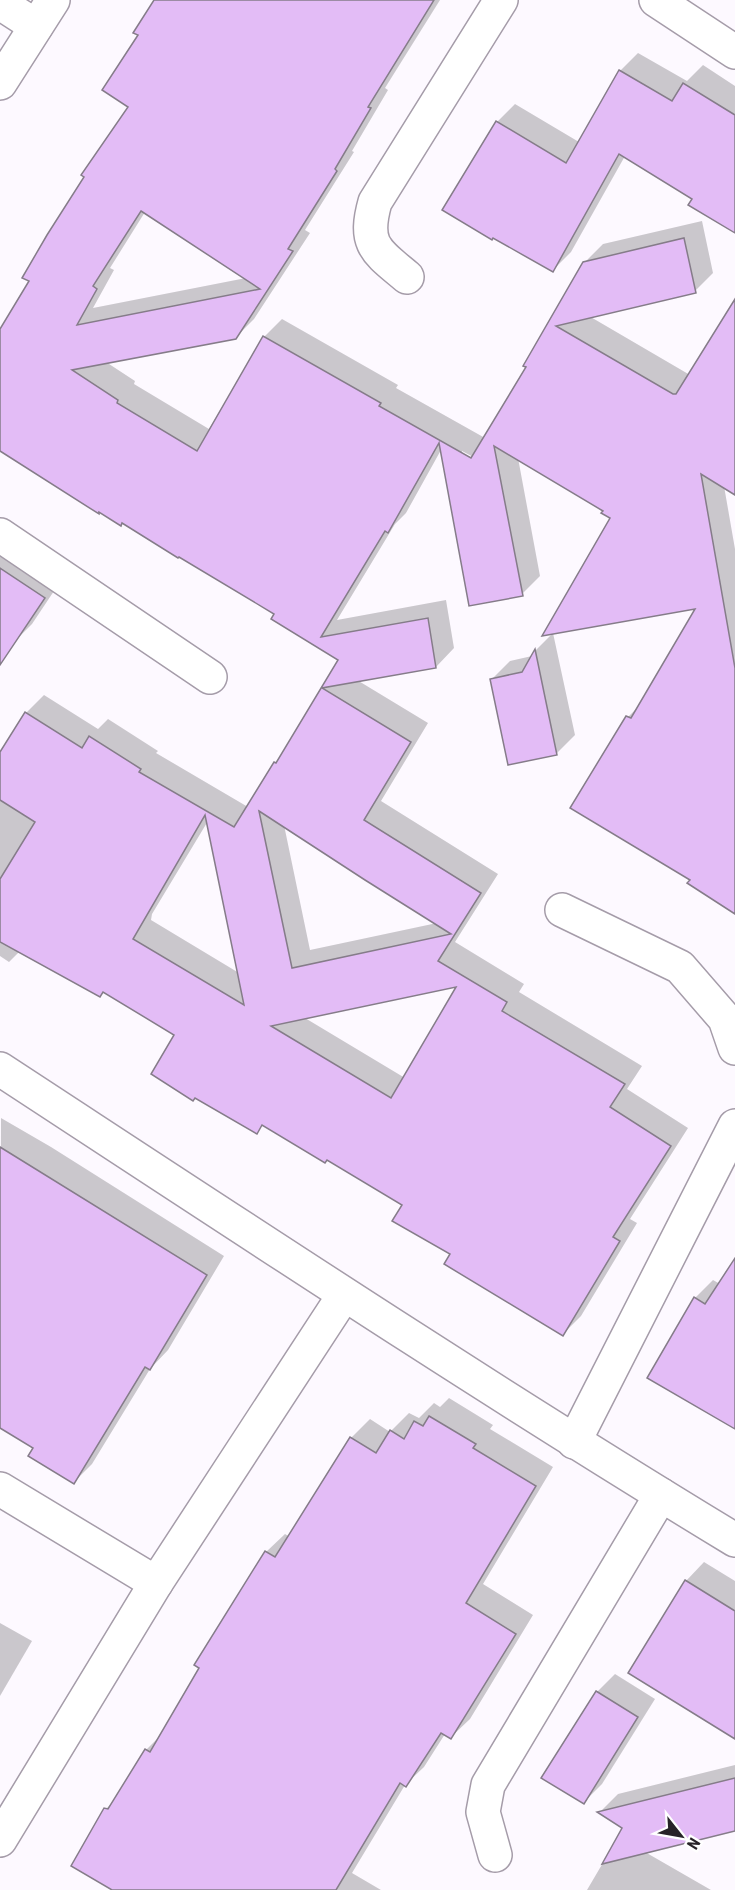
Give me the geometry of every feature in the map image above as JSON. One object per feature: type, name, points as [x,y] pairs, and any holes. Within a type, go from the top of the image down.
[{"type":"street","points":[[407,277],[376,251],[370,233],[370,219],[375,202],[501,0]]},
{"type":"street","points":[[656,0],[735,52]]},
{"type":"street","points":[[0,3],[45,13],[0,83]]},
{"type":"street","points":[[0,535],[210,677]]},
{"type":"street","points":[[562,910],[680,967],[725,1019],[735,1048]]},
{"type":"street","points":[[0,1069],[344,1295],[574,1442],[735,1540]]},
{"type":"street","points":[[574,1442],[735,1125]]},
{"type":"street","points":[[0,1840],[156,1583],[344,1295]]},
{"type":"street","points":[[0,1489],[156,1583]]},
{"type":"street","points":[[495,1855],[483,1812],[488,1785],[661,1495]]},
{"type":"building","points":[[154,0],[434,0],[368,107],[371,108],[335,169],[337,171],[288,249],[293,251],[236,339],[72,370],[118,400],[117,403],[197,451],[263,336],[381,403],[379,406],[471,458],[526,367],[523,366],[583,262],[684,238],[696,293],[556,326],[673,394],[676,394],[735,299],[735,495],[701,474],[735,668],[735,914],[687,883],[690,880],[570,808],[626,716],[631,718],[695,609],[542,636],[610,518],[601,513],[603,511],[494,446],[523,596],[469,606],[439,443],[388,533],[385,531],[321,637],[428,618],[436,668],[322,688],[411,742],[364,820],[481,893],[438,961],[507,1002],[502,1011],[625,1084],[610,1107],[671,1146],[613,1237],[620,1241],[563,1336],[444,1264],[450,1254],[392,1221],[402,1205],[327,1160],[325,1163],[262,1125],[257,1134],[195,1098],[193,1101],[151,1074],[174,1035],[103,992],[100,997],[0,942],[0,879],[35,822],[0,800],[0,752],[25,712],[82,748],[89,736],[141,769],[139,772],[234,827],[274,762],[276,763],[338,660],[271,619],[274,614],[122,523],[121,526],[99,512],[99,514],[0,451],[0,329],[29,281],[22,278],[84,177],[81,175],[128,107],[102,90],[138,35],[133,33]],"holes":[[[141,211],[260,289],[77,325],[97,289],[93,286]],[[259,811],[451,934],[292,968]],[[205,815],[244,1005],[133,939]],[[456,987],[391,1098],[271,1026]]]},
{"type":"building","points":[[619,70],[672,101],[683,83],[735,115],[735,233],[688,205],[692,199],[619,154],[553,272],[493,238],[492,240],[442,210],[496,121],[566,163]]},
{"type":"building","points":[[0,568],[45,598],[0,665]]},
{"type":"building","points":[[535,649],[557,755],[508,765],[490,679],[522,672]]},
{"type":"building","points":[[0,1147],[207,1275],[150,1370],[145,1367],[74,1484],[28,1456],[33,1448],[0,1428]]},
{"type":"building","points":[[735,1258],[735,1429],[647,1378],[694,1297],[705,1304]]},
{"type":"building","points":[[429,1416],[476,1444],[473,1448],[536,1486],[466,1603],[516,1634],[451,1739],[441,1733],[406,1787],[400,1783],[336,1890],[112,1890],[71,1866],[104,1808],[108,1809],[145,1749],[150,1752],[199,1668],[194,1665],[265,1551],[275,1557],[350,1437],[376,1453],[390,1430],[404,1439],[414,1421],[423,1426]]},
{"type":"building","points":[[685,1580],[735,1611],[735,1739],[628,1673]]},
{"type":"building","points":[[596,1691],[638,1717],[584,1804],[541,1778]]},
{"type":"building","points":[[735,1778],[735,1831],[602,1864],[622,1828],[597,1812]]}]
